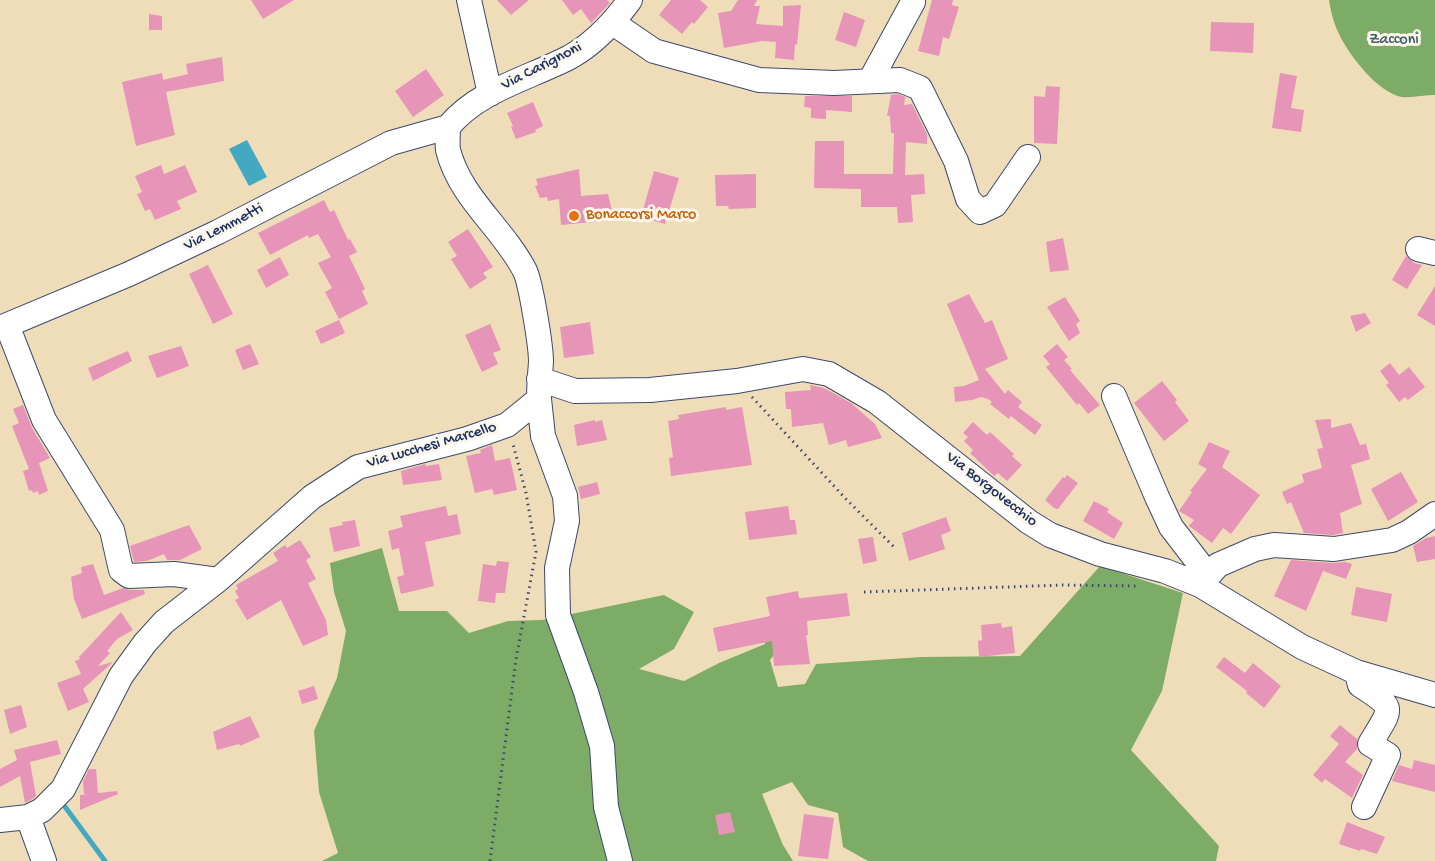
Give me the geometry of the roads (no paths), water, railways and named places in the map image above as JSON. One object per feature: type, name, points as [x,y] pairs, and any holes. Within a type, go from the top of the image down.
[{"type":"street","points":[[469,0],[490,94]]},
{"type":"street","name":"Via Carignoni","points":[[448,127],[456,116],[490,94],[572,56],[613,23],[630,0]]},
{"type":"street","points":[[870,81],[913,2]]},
{"type":"street","points":[[613,23],[654,51],[759,80],[834,83],[900,80],[920,88],[956,161],[968,199],[980,212],[995,205],[1028,157]]},
{"type":"street","points":[[448,127],[448,148],[456,171],[470,196],[496,228],[525,272],[531,291],[541,360],[539,389],[543,436],[565,496],[567,521],[557,568],[558,615],[603,746],[606,807],[620,861]]},
{"type":"street","name":"Via Lemmetti","points":[[4,327],[198,242],[391,143],[448,127]]},
{"type":"street","points":[[4,327],[44,420],[112,530],[121,570],[129,576],[174,574],[218,580]]},
{"type":"street","name":"Via Borgovecchio","points":[[539,389],[650,390],[737,381],[803,369],[829,374],[877,402],[1029,522],[1050,535],[1100,554],[1204,580],[1302,647],[1356,672],[1435,695]]},
{"type":"street","name":"Via Lucchesi Marcello","points":[[28,818],[42,810],[63,789],[121,676],[145,643],[164,622],[218,580],[312,497],[358,467],[467,439],[507,425],[539,389]]},
{"type":"street","points":[[1114,396],[1156,498],[1204,580],[1218,565],[1255,549],[1274,545],[1334,549],[1392,540],[1409,532],[1435,514]]},
{"type":"street","points":[[1356,672],[1360,685],[1384,700],[1387,710],[1370,744],[1388,755],[1364,807]]},
{"type":"street","points":[[0,820],[28,818],[44,861]]},
{"type":"water","points":[[247,140],[267,177],[249,186],[229,149]]},
{"type":"waterway","points":[[63,804],[105,861]]},
{"type":"place","name":"Bonaccorsi Marco","points":[[574,216]]},
{"type":"park label","name":"Zacconi","points":[[1394,41]]}]
